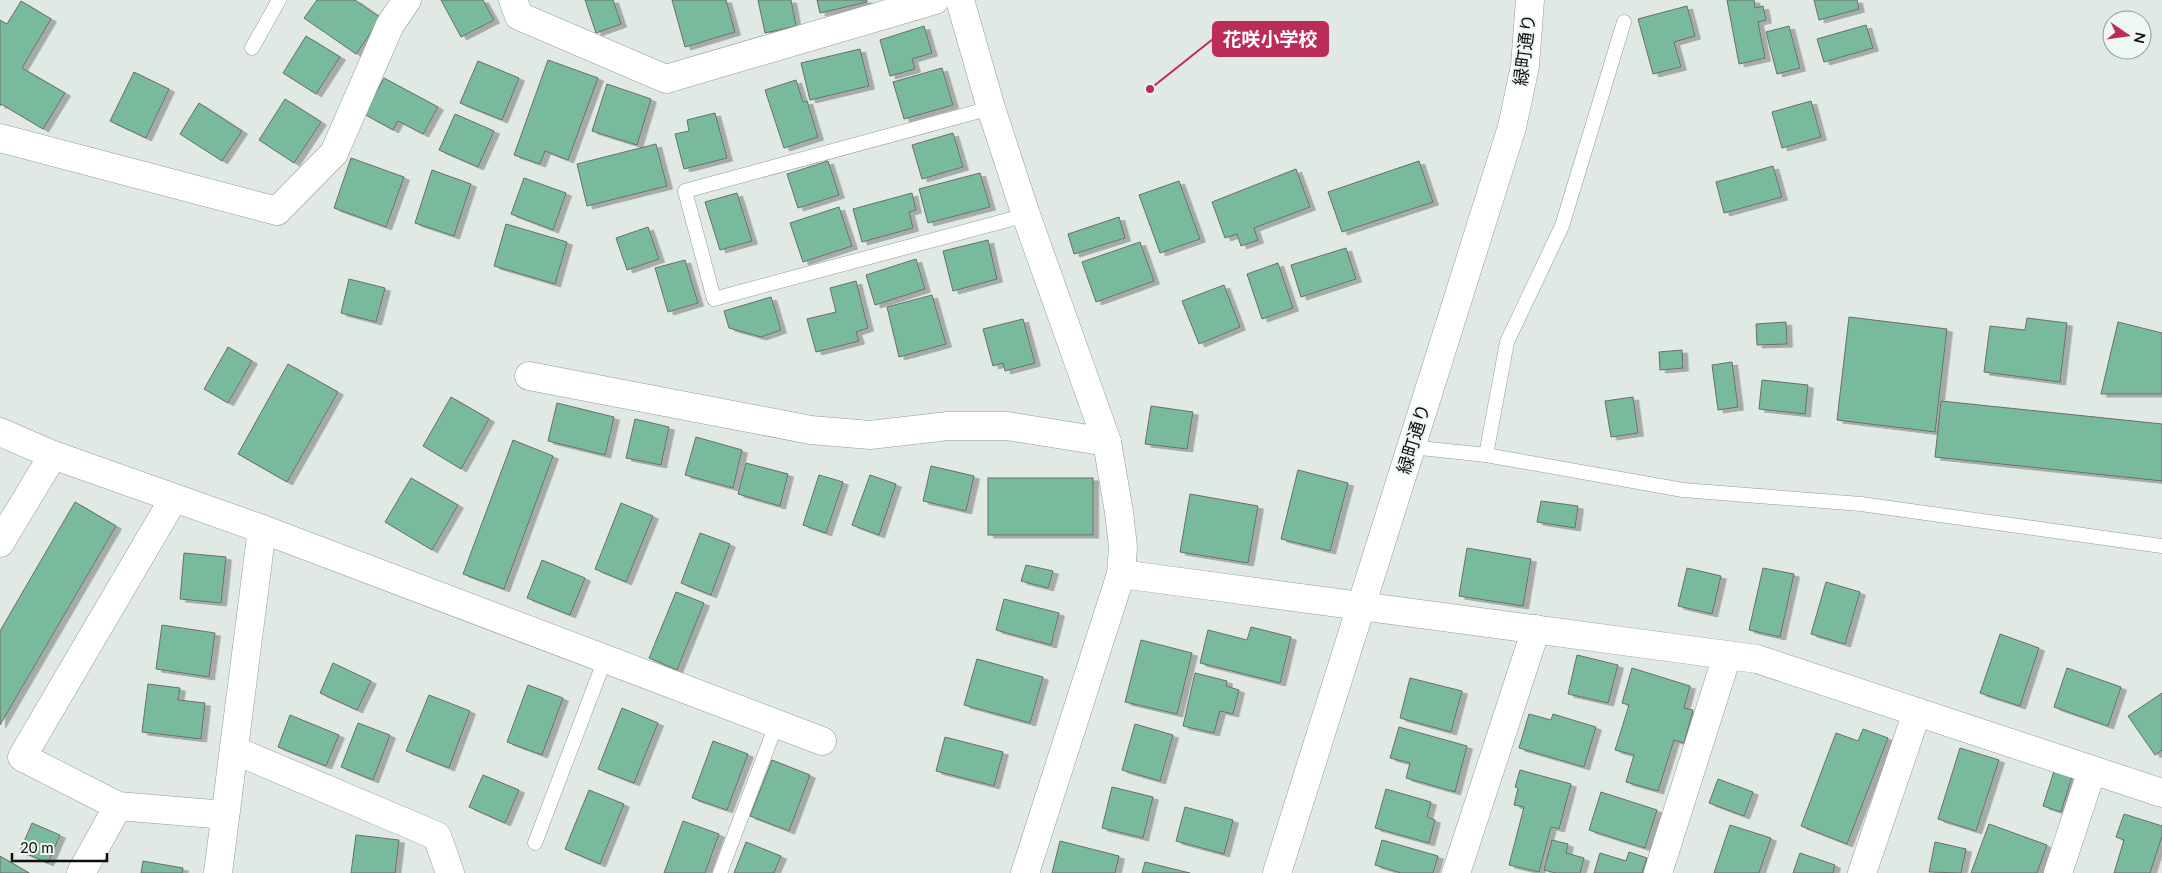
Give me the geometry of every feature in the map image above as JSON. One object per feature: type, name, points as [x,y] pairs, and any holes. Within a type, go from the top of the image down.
[{"type":"street","points":[[0,138],[277,211],[334,153],[390,26],[407,0]]},
{"type":"street","points":[[512,0],[518,16],[666,79],[935,0]]},
{"type":"street","points":[[960,0],[991,108],[1026,215],[1107,442],[1119,512],[1122,547],[1121,574],[1025,873]]},
{"type":"street","name":"緑町通り","points":[[1277,873],[1512,127],[1525,66],[1530,0]]},
{"type":"street","points":[[529,376],[810,430],[870,435],[948,426],[1007,426],[1107,442]]},
{"type":"street","points":[[0,432],[53,455],[262,529],[822,741]]},
{"type":"street","points":[[0,543],[53,455]]},
{"type":"street","points":[[174,498],[22,757],[118,806],[225,815]]},
{"type":"street","points":[[218,873],[262,529]]},
{"type":"street","points":[[1121,574],[1757,659],[2162,793]]},
{"type":"street","points":[[1456,873],[1536,628]]},
{"type":"street","points":[[1658,873],[1727,656]]},
{"type":"street","points":[[1862,873],[1917,712]]},
{"type":"street","points":[[234,750],[437,836],[450,873]]},
{"type":"street","points":[[2058,873],[2092,770]]},
{"type":"street","points":[[81,873],[118,806]]},
{"type":"lane","points":[[252,48],[279,0]]},
{"type":"lane","points":[[1486,455],[1507,342],[1562,226],[1624,22]]},
{"type":"lane","points":[[991,108],[685,191],[714,299],[1026,215]]},
{"type":"lane","points":[[1411,447],[1486,455],[1683,490],[1861,504],[2162,546]]},
{"type":"lane","points":[[535,843],[605,659]]},
{"type":"lane","points":[[720,873],[776,725]]},
{"type":"building","points":[[317,0],[355,0],[381,18],[356,54],[304,18]]},
{"type":"building","points":[[441,0],[483,0],[494,20],[461,37]]},
{"type":"building","points":[[585,0],[613,0],[621,24],[596,33]]},
{"type":"building","points":[[672,0],[726,0],[735,32],[685,47]]},
{"type":"building","points":[[758,0],[791,0],[796,26],[765,33]]},
{"type":"building","points":[[817,0],[867,0],[867,2],[820,13]]},
{"type":"building","points":[[1727,0],[1754,0],[1755,8],[1763,6],[1766,20],[1758,22],[1765,58],[1739,64]]},
{"type":"building","points":[[1814,0],[1857,0],[1859,9],[1819,20]]},
{"type":"building","points":[[21,1],[51,19],[22,68],[65,93],[43,129],[1,104],[0,106],[0,20],[7,24]]},
{"type":"building","points":[[1687,6],[1695,36],[1674,42],[1681,67],[1653,74],[1638,19]]},
{"type":"building","points":[[1866,25],[1873,48],[1824,62],[1817,39]]},
{"type":"building","points":[[924,26],[932,53],[912,59],[915,69],[890,76],[880,40]]},
{"type":"building","points":[[1789,26],[1800,68],[1777,74],[1766,32]]},
{"type":"building","points":[[306,36],[340,57],[316,94],[283,73]]},
{"type":"building","points":[[860,49],[869,86],[810,100],[801,63]]},
{"type":"building","points":[[548,60],[598,78],[568,160],[545,151],[540,164],[514,155]]},
{"type":"building","points":[[478,61],[519,78],[502,120],[460,103]]},
{"type":"building","points":[[942,68],[953,105],[904,119],[893,82]]},
{"type":"building","points":[[134,72],[169,89],[146,138],[110,121]]},
{"type":"building","points":[[384,78],[438,107],[423,134],[398,121],[393,130],[364,114]]},
{"type":"building","points":[[796,80],[803,102],[807,101],[818,137],[784,148],[765,90]]},
{"type":"building","points":[[607,84],[651,99],[637,145],[592,131]]},
{"type":"building","points":[[285,99],[321,122],[294,163],[259,140]]},
{"type":"building","points":[[1811,101],[1821,137],[1782,148],[1772,112]]},
{"type":"building","points":[[199,103],[242,131],[222,161],[180,134]]},
{"type":"building","points":[[715,113],[727,158],[684,169],[675,134],[689,131],[687,120]]},
{"type":"building","points":[[455,114],[494,131],[478,167],[439,150]]},
{"type":"building","points":[[953,133],[963,167],[922,179],[912,145]]},
{"type":"building","points":[[656,144],[667,186],[587,206],[577,164]]},
{"type":"building","points":[[351,158],[404,177],[386,227],[334,208]]},
{"type":"building","points":[[828,161],[839,195],[798,208],[787,174]]},
{"type":"building","points":[[1419,161],[1433,202],[1342,232],[1328,192]]},
{"type":"building","points":[[1773,166],[1782,197],[1724,213],[1716,182]]},
{"type":"building","points":[[1296,169],[1310,207],[1254,228],[1258,240],[1241,246],[1237,234],[1225,238],[1212,202]]},
{"type":"building","points":[[432,170],[471,184],[454,236],[415,223]]},
{"type":"building","points":[[980,173],[990,207],[928,223],[919,189]]},
{"type":"building","points":[[524,178],[566,193],[553,230],[511,214]]},
{"type":"building","points":[[1179,181],[1200,239],[1160,253],[1139,195]]},
{"type":"building","points":[[737,193],[752,241],[720,250],[705,202]]},
{"type":"building","points":[[912,193],[916,210],[909,212],[913,228],[862,242],[853,209]]},
{"type":"building","points":[[839,207],[852,246],[803,262],[790,223]]},
{"type":"building","points":[[1119,217],[1125,238],[1074,254],[1068,234]]},
{"type":"building","points":[[506,224],[567,242],[555,284],[494,266]]},
{"type":"building","points":[[648,227],[659,259],[627,270],[616,238]]},
{"type":"building","points":[[988,240],[997,279],[953,291],[943,251]]},
{"type":"building","points":[[1140,242],[1154,281],[1096,302],[1082,262]]},
{"type":"building","points":[[1346,248],[1356,279],[1301,297],[1291,265]]},
{"type":"building","points":[[916,259],[925,289],[875,305],[866,275]]},
{"type":"building","points":[[685,260],[698,303],[668,312],[655,268]]},
{"type":"building","points":[[1278,263],[1293,308],[1262,319],[1247,274]]},
{"type":"building","points":[[349,279],[385,288],[376,322],[341,313]]},
{"type":"building","points":[[856,281],[868,328],[856,332],[859,341],[816,352],[807,319],[836,312],[830,288]]},
{"type":"building","points":[[1224,285],[1240,327],[1199,344],[1182,301]]},
{"type":"building","points":[[932,295],[946,344],[899,357],[887,307]]},
{"type":"building","points":[[771,297],[781,330],[761,337],[729,328],[724,311]]},
{"type":"building","points":[[1849,317],[1947,329],[1935,432],[1837,420]]},
{"type":"building","points":[[2027,318],[2067,323],[2060,382],[1984,372],[1990,326],[2025,330]]},
{"type":"building","points":[[1023,319],[1035,363],[1005,371],[1003,363],[993,366],[983,329]]},
{"type":"building","points":[[1786,322],[1787,344],[1757,345],[1756,324]]},
{"type":"building","points":[[2118,322],[2162,333],[2162,394],[2101,394]]},
{"type":"building","points":[[228,347],[252,361],[228,403],[204,389]]},
{"type":"building","points":[[1682,350],[1683,368],[1660,370],[1659,352]]},
{"type":"building","points":[[1732,362],[1738,407],[1718,410],[1712,365]]},
{"type":"building","points":[[288,364],[338,392],[287,482],[238,454]]},
{"type":"building","points":[[1762,380],[1808,385],[1805,414],[1759,409]]},
{"type":"building","points":[[451,397],[489,419],[461,469],[423,446]]},
{"type":"building","points":[[1633,397],[1638,433],[1611,437],[1605,401]]},
{"type":"building","points":[[1941,401],[2162,424],[2162,481],[1935,457]]},
{"type":"building","points":[[557,403],[614,417],[605,455],[548,441]]},
{"type":"building","points":[[1151,406],[1193,412],[1187,449],[1145,444]]},
{"type":"building","points":[[635,419],[669,427],[661,465],[626,458]]},
{"type":"building","points":[[696,437],[742,450],[733,488],[685,475]]},
{"type":"building","points":[[513,440],[553,456],[504,589],[463,574]]},
{"type":"building","points":[[746,463],[788,474],[780,506],[738,494]]},
{"type":"building","points":[[931,466],[974,476],[966,511],[923,501]]},
{"type":"building","points":[[1298,470],[1348,483],[1330,551],[1281,539]]},
{"type":"building","points":[[819,475],[843,482],[826,533],[803,525]]},
{"type":"building","points":[[870,475],[896,484],[879,535],[852,525]]},
{"type":"building","points":[[411,478],[458,505],[432,550],[385,522]]},
{"type":"building","points":[[988,478],[1093,478],[1093,535],[988,535]]},
{"type":"building","points":[[1190,494],[1258,506],[1248,563],[1180,552]]},
{"type":"building","points":[[1541,501],[1578,506],[1575,528],[1537,522]]},
{"type":"building","points":[[75,502],[116,526],[0,725],[0,631]]},
{"type":"building","points":[[621,503],[653,516],[626,582],[595,569]]},
{"type":"building","points":[[700,533],[730,544],[711,595],[681,583]]},
{"type":"building","points":[[1467,548],[1531,559],[1523,606],[1459,596]]},
{"type":"building","points":[[184,553],[226,557],[221,603],[180,599]]},
{"type":"building","points":[[542,560],[585,578],[570,615],[527,598]]},
{"type":"building","points":[[1026,565],[1053,571],[1048,588],[1021,581]]},
{"type":"building","points":[[1687,568],[1721,576],[1712,614],[1678,606]]},
{"type":"building","points":[[1763,568],[1794,574],[1780,637],[1749,630]]},
{"type":"building","points":[[1826,582],[1860,592],[1845,644],[1811,634]]},
{"type":"building","points":[[676,592],[704,603],[677,670],[649,658]]},
{"type":"building","points":[[1004,599],[1059,613],[1051,645],[996,630]]},
{"type":"building","points":[[162,625],[215,633],[209,677],[156,669]]},
{"type":"building","points":[[1251,627],[1291,637],[1280,683],[1200,663],[1208,630],[1247,640]]},
{"type":"building","points":[[2000,634],[2039,648],[2020,706],[1980,693]]},
{"type":"building","points":[[1141,640],[1192,653],[1177,714],[1125,702]]},
{"type":"building","points":[[1577,655],[1618,665],[1608,703],[1568,694]]},
{"type":"building","points":[[977,659],[1043,677],[1030,723],[964,705]]},
{"type":"building","points":[[333,663],[371,681],[357,710],[320,693]]},
{"type":"building","points":[[1632,668],[1690,686],[1684,708],[1693,710],[1684,743],[1674,740],[1658,791],[1626,782],[1634,755],[1615,750],[1629,705],[1622,703]]},
{"type":"building","points":[[2067,668],[2121,687],[2108,726],[2054,707]]},
{"type":"building","points":[[1195,673],[1227,681],[1226,686],[1239,690],[1233,714],[1220,711],[1214,733],[1183,726]]},
{"type":"building","points":[[1410,678],[1462,691],[1451,732],[1400,718]]},
{"type":"building","points":[[148,684],[180,688],[178,700],[205,703],[201,739],[142,732]]},
{"type":"building","points":[[528,685],[563,698],[542,755],[507,742]]},
{"type":"building","points":[[2162,693],[2162,750],[2155,755],[2128,716]]},
{"type":"building","points":[[429,695],[470,711],[449,768],[406,751]]},
{"type":"building","points":[[622,708],[658,723],[634,783],[598,769]]},
{"type":"building","points":[[1529,714],[1551,720],[1553,714],[1596,727],[1584,767],[1519,748]]},
{"type":"building","points":[[290,715],[339,735],[326,766],[278,747]]},
{"type":"building","points":[[358,723],[390,735],[373,780],[341,767]]},
{"type":"building","points":[[1135,724],[1173,735],[1160,781],[1122,770]]},
{"type":"building","points":[[1399,727],[1467,746],[1455,792],[1406,778],[1410,763],[1390,758]]},
{"type":"building","points":[[1863,729],[1888,738],[1847,844],[1801,826],[1836,733],[1858,741]]},
{"type":"building","points":[[945,737],[1003,752],[994,786],[936,771]]},
{"type":"building","points":[[713,741],[748,754],[727,810],[692,798]]},
{"type":"building","points":[[1960,748],[1999,760],[1976,831],[1938,819]]},
{"type":"building","points":[[772,760],[810,775],[789,831],[750,816]]},
{"type":"building","points":[[1520,770],[1571,784],[1559,829],[1551,827],[1539,872],[1509,865],[1524,807],[1514,805],[1518,788],[1515,787]]},
{"type":"building","points":[[2054,771],[2072,777],[2061,812],[2043,806]]},
{"type":"building","points":[[483,775],[519,790],[505,823],[469,807]]},
{"type":"building","points":[[1718,779],[1753,792],[1744,816],[1709,803]]},
{"type":"building","points":[[1112,787],[1153,797],[1143,838],[1102,828]]},
{"type":"building","points":[[1386,789],[1431,802],[1427,817],[1435,820],[1429,843],[1375,828]]},
{"type":"building","points":[[589,790],[624,804],[600,864],[565,849]]},
{"type":"building","points":[[1601,792],[1657,810],[1645,848],[1589,830]]},
{"type":"building","points":[[1185,807],[1233,820],[1224,854],[1176,841]]},
{"type":"building","points":[[2124,814],[2162,826],[2162,836],[2150,873],[2114,873],[2124,840],[2116,837]]},
{"type":"building","points":[[683,821],[719,834],[705,873],[664,873]]},
{"type":"building","points":[[32,823],[60,835],[48,863],[20,851]]},
{"type":"building","points":[[1989,824],[2047,845],[2037,873],[1971,873]]},
{"type":"building","points":[[1730,825],[1771,838],[1759,873],[1714,873]]},
{"type":"building","points":[[356,835],[399,840],[395,873],[351,873]]},
{"type":"building","points":[[1382,840],[1438,856],[1433,873],[1401,873],[1375,865]]},
{"type":"building","points":[[1552,840],[1568,844],[1566,853],[1584,858],[1580,873],[1556,873],[1544,870]]},
{"type":"building","points":[[1060,841],[1119,856],[1115,873],[1052,873]]},
{"type":"building","points":[[746,842],[781,856],[774,873],[734,873]]},
{"type":"building","points":[[1935,842],[1966,849],[1961,873],[1929,872]]},
{"type":"building","points":[[1629,852],[1647,858],[1642,873],[1594,873],[1600,853],[1626,861]]},
{"type":"building","points":[[1800,853],[1835,865],[1833,873],[1793,873]]},
{"type":"building","points":[[0,856],[29,873],[0,873]]},
{"type":"building","points":[[143,861],[183,868],[182,873],[141,873]]},
{"type":"building","points":[[1145,862],[1190,873],[1142,873]]},
{"type":"place","name":"花咲小学校","points":[[1150,89]]}]
